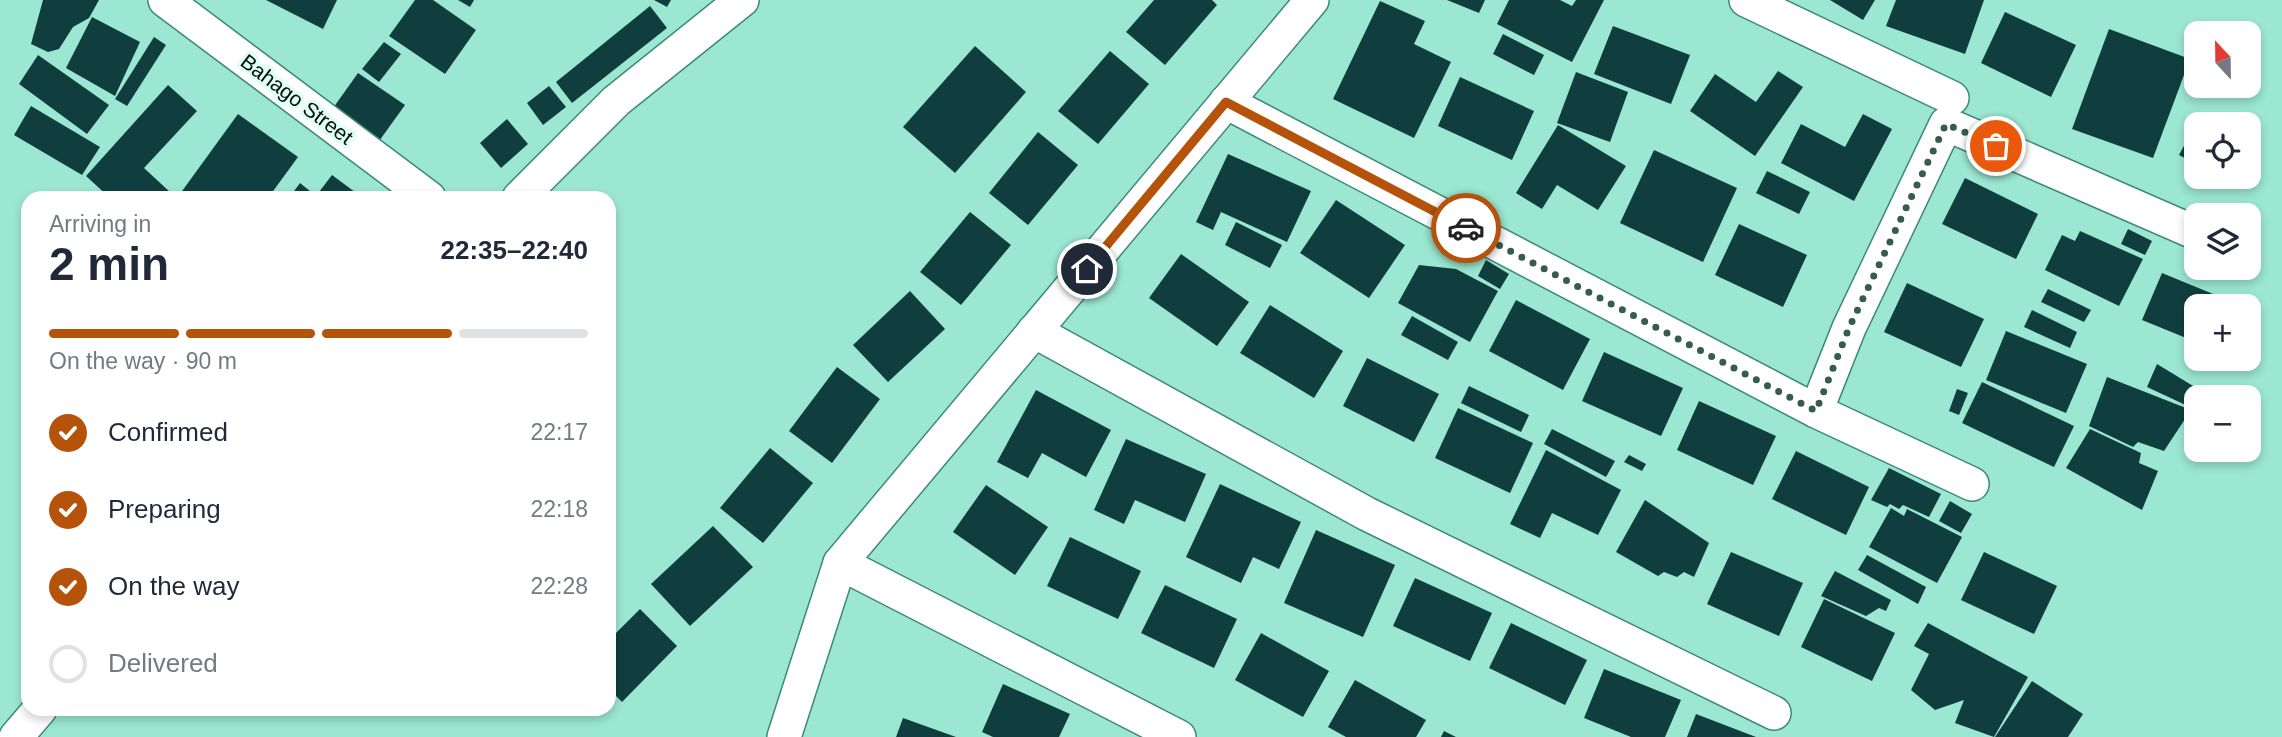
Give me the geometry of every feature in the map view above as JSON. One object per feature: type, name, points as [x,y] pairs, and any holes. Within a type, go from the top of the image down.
[{"type":"street","name":"Bahago Street","points":[[165,0],[420,191]]},
{"type":"street","points":[[526,191],[616,101],[742,0]]},
{"type":"street","points":[[785,737],[840,563],[1312,0]]},
{"type":"street","points":[[1746,0],[1952,97]]},
{"type":"street","points":[[1226,102],[1816,411],[1972,484]]},
{"type":"street","points":[[1816,411],[1849,328],[1946,124],[2184,228]]},
{"type":"street","points":[[1034,331],[1367,513],[1774,713]]},
{"type":"street","points":[[840,563],[1179,737]]},
{"type":"street","points":[[16,737],[34,716]]},
{"type":"building","points":[[43,0],[99,0],[89,18],[73,27],[59,49],[48,52],[31,44]]},
{"type":"building","points":[[266,0],[337,0],[323,29]]},
{"type":"building","points":[[415,0],[433,0],[476,30],[445,74],[389,36]]},
{"type":"building","points":[[458,0],[474,0],[470,7]]},
{"type":"building","points":[[654,0],[671,0],[667,7]]},
{"type":"building","points":[[1154,0],[1212,0],[1217,5],[1165,65],[1126,32]]},
{"type":"building","points":[[1447,0],[1485,0],[1479,13]]},
{"type":"building","points":[[1509,0],[1560,0],[1572,6],[1576,0],[1604,0],[1572,62],[1497,24]]},
{"type":"building","points":[[1830,0],[1875,0],[1863,20]]},
{"type":"building","points":[[1896,0],[1984,0],[1965,54],[1886,26]]},
{"type":"building","points":[[1380,1],[1425,21],[1414,44],[1451,62],[1414,138],[1333,99]]},
{"type":"building","points":[[650,6],[667,28],[572,103],[556,82]]},
{"type":"building","points":[[2005,12],[2076,45],[2051,97],[1981,63]]},
{"type":"building","points":[[92,17],[140,42],[115,96],[66,68]]},
{"type":"building","points":[[1613,26],[1690,55],[1671,104],[1594,74]]},
{"type":"building","points":[[2109,29],[2184,57],[2184,75],[2153,158],[2072,129]]},
{"type":"building","points":[[1503,34],[1544,55],[1534,75],[1493,54]]},
{"type":"building","points":[[154,37],[166,45],[127,106],[115,99]]},
{"type":"building","points":[[384,42],[401,54],[379,82],[362,69]]},
{"type":"building","points":[[975,46],[1026,92],[955,173],[903,127]]},
{"type":"building","points":[[1110,51],[1149,84],[1098,144],[1058,111]]},
{"type":"building","points":[[38,55],[109,105],[87,134],[19,84]]},
{"type":"building","points":[[1778,71],[1803,87],[1755,156],[1690,111],[1715,74],[1756,102]]},
{"type":"building","points":[[1576,72],[1628,92],[1610,142],[1557,123]]},
{"type":"building","points":[[358,73],[405,105],[377,144],[331,111]]},
{"type":"building","points":[[1460,77],[1534,111],[1512,160],[1438,126]]},
{"type":"building","points":[[168,85],[197,111],[144,168],[169,191],[102,191],[86,176]]},
{"type":"building","points":[[549,86],[566,107],[543,125],[527,103]]},
{"type":"building","points":[[31,106],[100,147],[82,175],[14,135]]},
{"type":"building","points":[[238,114],[298,157],[273,191],[182,191]]},
{"type":"building","points":[[1863,114],[1892,129],[1854,201],[1781,163],[1801,124],[1845,147]]},
{"type":"building","points":[[507,119],[528,144],[501,168],[480,143]]},
{"type":"building","points":[[1558,125],[1626,166],[1598,210],[1557,185],[1542,209],[1516,193]]},
{"type":"building","points":[[1038,132],[1078,165],[1028,225],[989,193]]},
{"type":"building","points":[[1654,150],[1737,188],[1703,262],[1620,223]]},
{"type":"building","points":[[1228,154],[1311,191],[1287,242],[1221,212],[1213,230],[1196,222]]},
{"type":"building","points":[[1767,171],[1810,192],[1799,214],[1756,193]]},
{"type":"building","points":[[332,175],[354,191],[320,191]]},
{"type":"building","points":[[1965,178],[2038,214],[2016,259],[1942,224]]},
{"type":"building","points":[[300,183],[310,191],[294,191]]},
{"type":"building","points":[[1336,200],[1405,245],[1369,298],[1300,253]]},
{"type":"building","points":[[970,212],[1011,245],[961,305],[920,272]]},
{"type":"building","points":[[1236,222],[1282,245],[1270,268],[1225,245]]},
{"type":"building","points":[[1739,224],[1807,255],[1783,307],[1715,275]]},
{"type":"building","points":[[2128,229],[2152,241],[2145,255],[2121,244]]},
{"type":"building","points":[[2080,231],[2143,259],[2119,306],[2045,270],[2062,235],[2075,241]]},
{"type":"building","points":[[1181,254],[1249,302],[1217,346],[1149,298]]},
{"type":"building","points":[[1486,260],[1509,274],[1500,289],[1478,276]]},
{"type":"building","points":[[1419,265],[1456,269],[1498,291],[1470,342],[1398,303]]},
{"type":"building","points":[[2162,273],[2213,294],[2184,294],[2184,337],[2142,320]]},
{"type":"building","points":[[1907,283],[1984,319],[1961,367],[1884,332]]},
{"type":"building","points":[[2048,289],[2091,310],[2084,322],[2041,302]]},
{"type":"building","points":[[910,291],[945,329],[888,382],[853,345]]},
{"type":"building","points":[[1516,300],[1590,339],[1563,390],[1489,351]]},
{"type":"building","points":[[1270,305],[1343,351],[1314,398],[1240,353]]},
{"type":"building","points":[[2032,310],[2077,332],[2070,348],[2024,327]]},
{"type":"building","points":[[1412,316],[1458,342],[1448,360],[1401,335]]},
{"type":"building","points":[[2006,331],[2087,364],[2066,413],[1986,380]]},
{"type":"building","points":[[1604,352],[1683,388],[1661,436],[1582,401]]},
{"type":"building","points":[[1367,358],[1439,394],[1414,442],[1343,406]]},
{"type":"building","points":[[2157,364],[2192,385],[2184,385],[2184,404],[2147,387]]},
{"type":"building","points":[[837,367],[880,399],[832,463],[789,431]]},
{"type":"building","points":[[2107,377],[2184,407],[2184,421],[2164,451],[2138,442],[2133,447],[2089,426]]},
{"type":"building","points":[[1982,382],[2074,426],[2054,467],[1962,423]]},
{"type":"building","points":[[1469,386],[1529,415],[1521,432],[1461,403]]},
{"type":"building","points":[[1957,389],[1968,393],[1959,415],[1949,411]]},
{"type":"building","points":[[1036,390],[1111,430],[1086,477],[1042,453],[1028,478],[997,462]]},
{"type":"building","points":[[1699,401],[1776,436],[1753,485],[1677,450]]},
{"type":"building","points":[[1458,408],[1533,443],[1510,493],[1435,458]]},
{"type":"building","points":[[1552,429],[1615,461],[1606,477],[1544,444]]},
{"type":"building","points":[[2090,429],[2141,453],[2139,463],[2158,471],[2142,510],[2066,468]]},
{"type":"building","points":[[1126,439],[1206,474],[1185,522],[1135,500],[1124,524],[1094,510]]},
{"type":"building","points":[[770,448],[813,483],[763,543],[720,508]]},
{"type":"building","points":[[1546,450],[1621,490],[1598,535],[1552,513],[1540,538],[1510,524]]},
{"type":"building","points":[[1796,451],[1869,487],[1846,535],[1772,499]]},
{"type":"building","points":[[1629,455],[1646,464],[1642,471],[1624,462]]},
{"type":"building","points":[[1889,468],[1941,494],[1929,517],[1903,505],[1899,509],[1871,500]]},
{"type":"building","points":[[1220,484],[1301,522],[1279,569],[1253,557],[1241,583],[1186,557]]},
{"type":"building","points":[[986,485],[1048,527],[1015,575],[953,532]]},
{"type":"building","points":[[1645,500],[1709,543],[1694,577],[1684,572],[1677,577],[1664,572],[1658,576],[1616,552]]},
{"type":"building","points":[[1950,501],[1972,514],[1961,533],[1939,521]]},
{"type":"building","points":[[1891,508],[1904,516],[1907,509],[1962,537],[1937,583],[1869,547]]},
{"type":"building","points":[[713,526],[753,567],[690,626],[651,584]]},
{"type":"building","points":[[1316,530],[1395,565],[1363,637],[1284,603]]},
{"type":"building","points":[[1070,537],[1141,571],[1118,619],[1047,586]]},
{"type":"building","points":[[1731,552],[1803,583],[1779,636],[1707,604]]},
{"type":"building","points":[[1984,552],[2057,586],[2034,634],[1961,600]]},
{"type":"building","points":[[1867,555],[1926,587],[1918,604],[1858,570]]},
{"type":"building","points":[[1835,571],[1891,600],[1886,611],[1879,608],[1866,616],[1821,596]]},
{"type":"building","points":[[1415,578],[1492,613],[1470,661],[1393,626]]},
{"type":"building","points":[[1165,585],[1237,619],[1214,668],[1141,633]]},
{"type":"building","points":[[1824,599],[1895,633],[1872,681],[1801,647]]},
{"type":"building","points":[[640,609],[677,646],[622,702],[616,696],[616,633]]},
{"type":"building","points":[[1511,623],[1587,660],[1565,705],[1489,668]]},
{"type":"building","points":[[1928,623],[2028,677],[1994,737],[1955,723],[1964,700],[1935,710],[1911,690],[1929,654],[1914,646]]},
{"type":"building","points":[[1261,633],[1329,671],[1303,717],[1235,680]]},
{"type":"building","points":[[1604,669],[1681,700],[1665,737],[1631,737],[1584,718]]},
{"type":"building","points":[[1355,680],[1426,720],[1416,737],[1346,737],[1328,727]]},
{"type":"building","points":[[2032,681],[2083,714],[2068,737],[1995,737]]},
{"type":"building","points":[[1003,684],[1070,714],[1059,737],[993,737],[982,732]]},
{"type":"building","points":[[1696,714],[1756,737],[1687,737]]},
{"type":"building","points":[[903,718],[956,737],[896,737]]},
{"type":"building","points":[[1444,731],[1456,737],[1441,737]]},
{"type":"way so far","points":[[1466,228],[1816,411],[1849,328],[1946,124],[1996,146]]},
{"type":"route","points":[[1087,269],[1226,102],[1466,228]]}]
